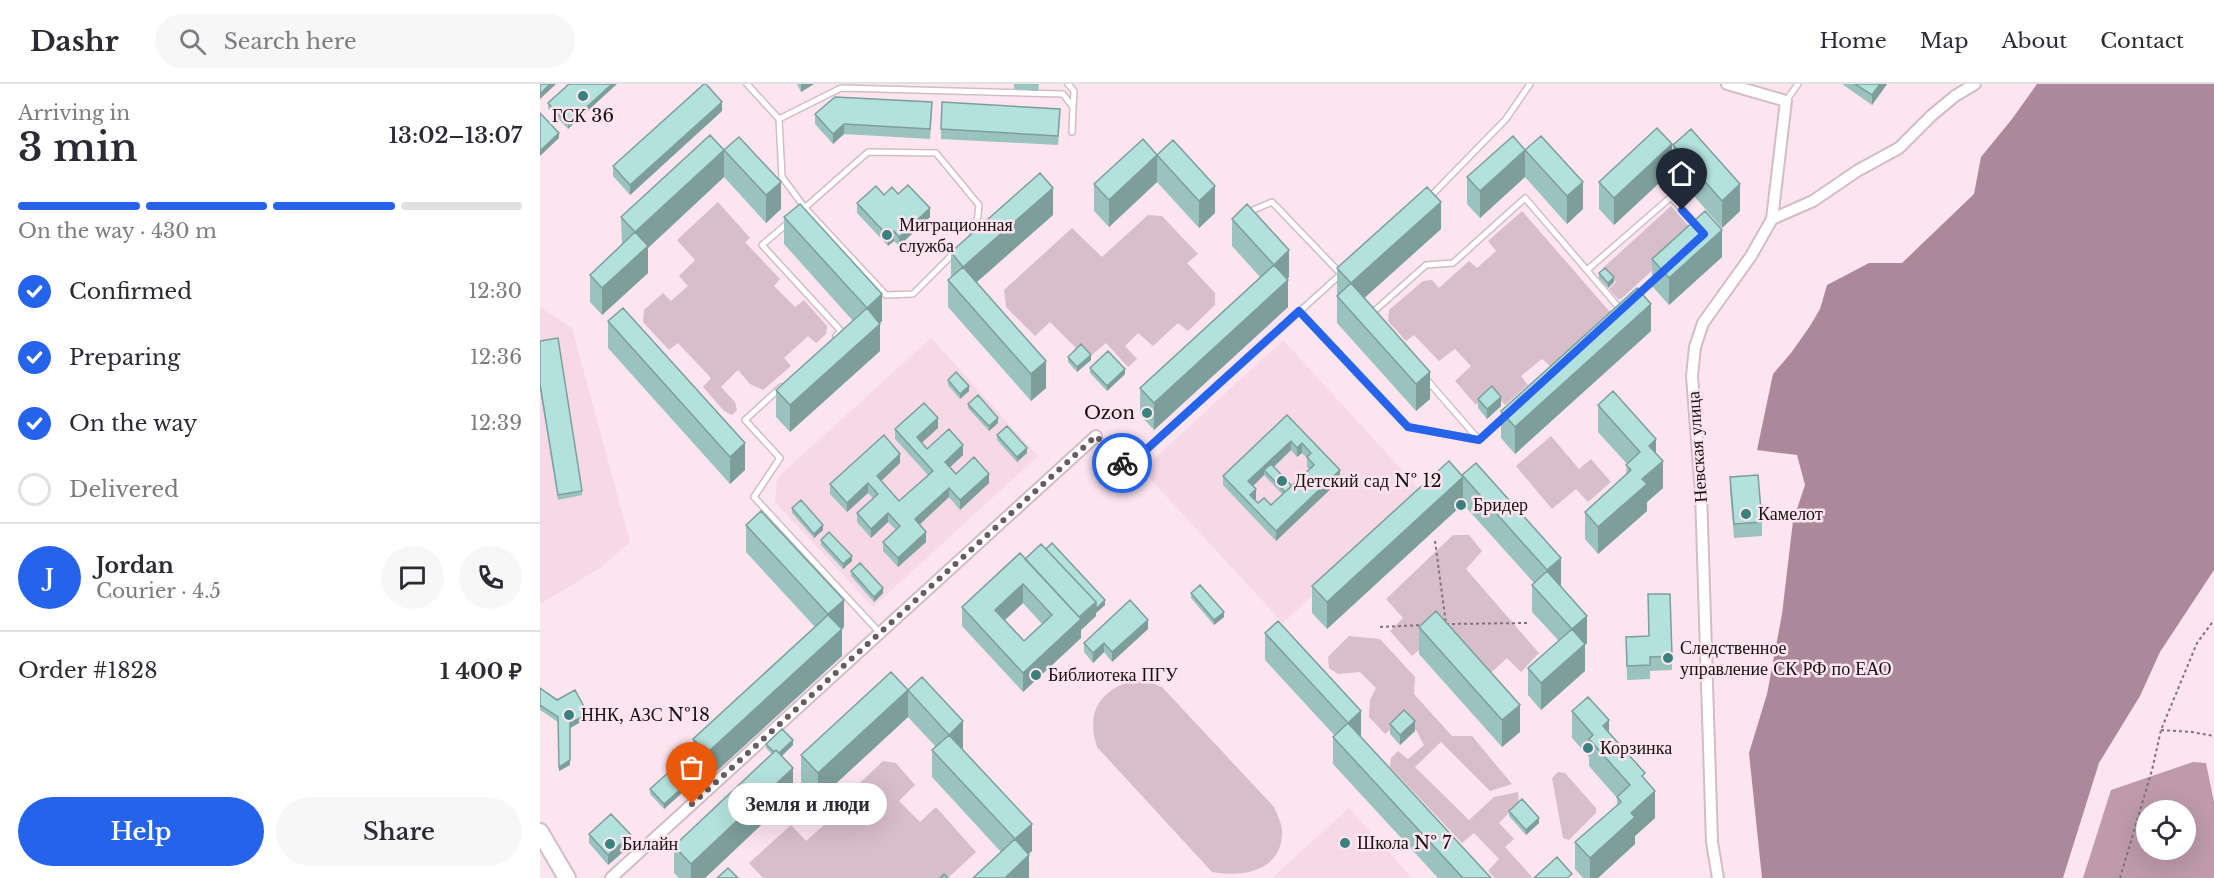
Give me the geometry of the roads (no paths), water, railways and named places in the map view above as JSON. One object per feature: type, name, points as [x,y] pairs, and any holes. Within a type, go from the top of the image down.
[{"type":"main road","points":[[540,832],[567,878]]},
{"type":"street","points":[[1727,84],[1786,101]]},
{"type":"street","points":[[1772,219],[1813,201],[1857,171],[1899,148],[1931,116],[1955,96],[1975,84]]},
{"type":"street","name":"Невская улица","points":[[1718,878],[1712,842],[1701,492],[1692,376],[1695,347],[1702,322],[1751,256],[1772,219],[1786,101]]},
{"type":"street","points":[[611,878],[1096,436]]},
{"type":"lane","points":[[747,84],[778,119],[782,177],[805,208],[886,295],[913,294],[960,247]]},
{"type":"lane","points":[[1068,84],[1074,91],[1072,132]]},
{"type":"lane","points":[[1421,204],[1506,119],[1530,84]]},
{"type":"lane","points":[[1786,101],[1798,84]]},
{"type":"lane","points":[[778,119],[841,88],[1063,94],[1073,107]]},
{"type":"lane","points":[[832,339],[841,331],[762,245],[868,152],[936,153],[979,205],[976,232],[968,240]]},
{"type":"lane","points":[[1587,270],[1671,197],[1704,234]]},
{"type":"lane","points":[[1378,324],[1370,315],[1426,265],[1453,263],[1525,198],[1621,310]]},
{"type":"lane","points":[[1251,212],[1272,201],[1341,274]]},
{"type":"lane","points":[[1096,436],[1126,468],[1350,267]]},
{"type":"lane","points":[[1612,317],[1662,272]]},
{"type":"lane","points":[[1299,311],[1408,427],[1479,440]]},
{"type":"lane","points":[[1424,377],[1479,440]]},
{"type":"lane","points":[[788,380],[745,420],[780,458],[754,497],[880,633]]},
{"type":"lane","points":[[1479,440],[1512,409]]},
{"type":"place","name":"ГСК 36","points":[[583,96]]},
{"type":"place","name":"Миграционная служба","points":[[887,235]]},
{"type":"place","name":"Ozon","points":[[1147,413]]},
{"type":"place","name":"Детский сад № 12","points":[[1282,481]]},
{"type":"place","name":"Бридер","points":[[1461,505]]},
{"type":"place","name":"Камелот","points":[[1746,514]]},
{"type":"place","name":"Следственное управление СК РФ по ЕАО","points":[[1668,658]]},
{"type":"place","name":"Библиотека ПГУ","points":[[1036,675]]},
{"type":"place","name":"ННК, АЗС №18","points":[[569,715]]},
{"type":"place","name":"Корзинка","points":[[1588,748]]},
{"type":"place","name":"Земля и люди","points":[[692,804]]},
{"type":"place","name":"Школа № 7","points":[[1345,843]]},
{"type":"place","name":"Билайн","points":[[610,844]]}]
